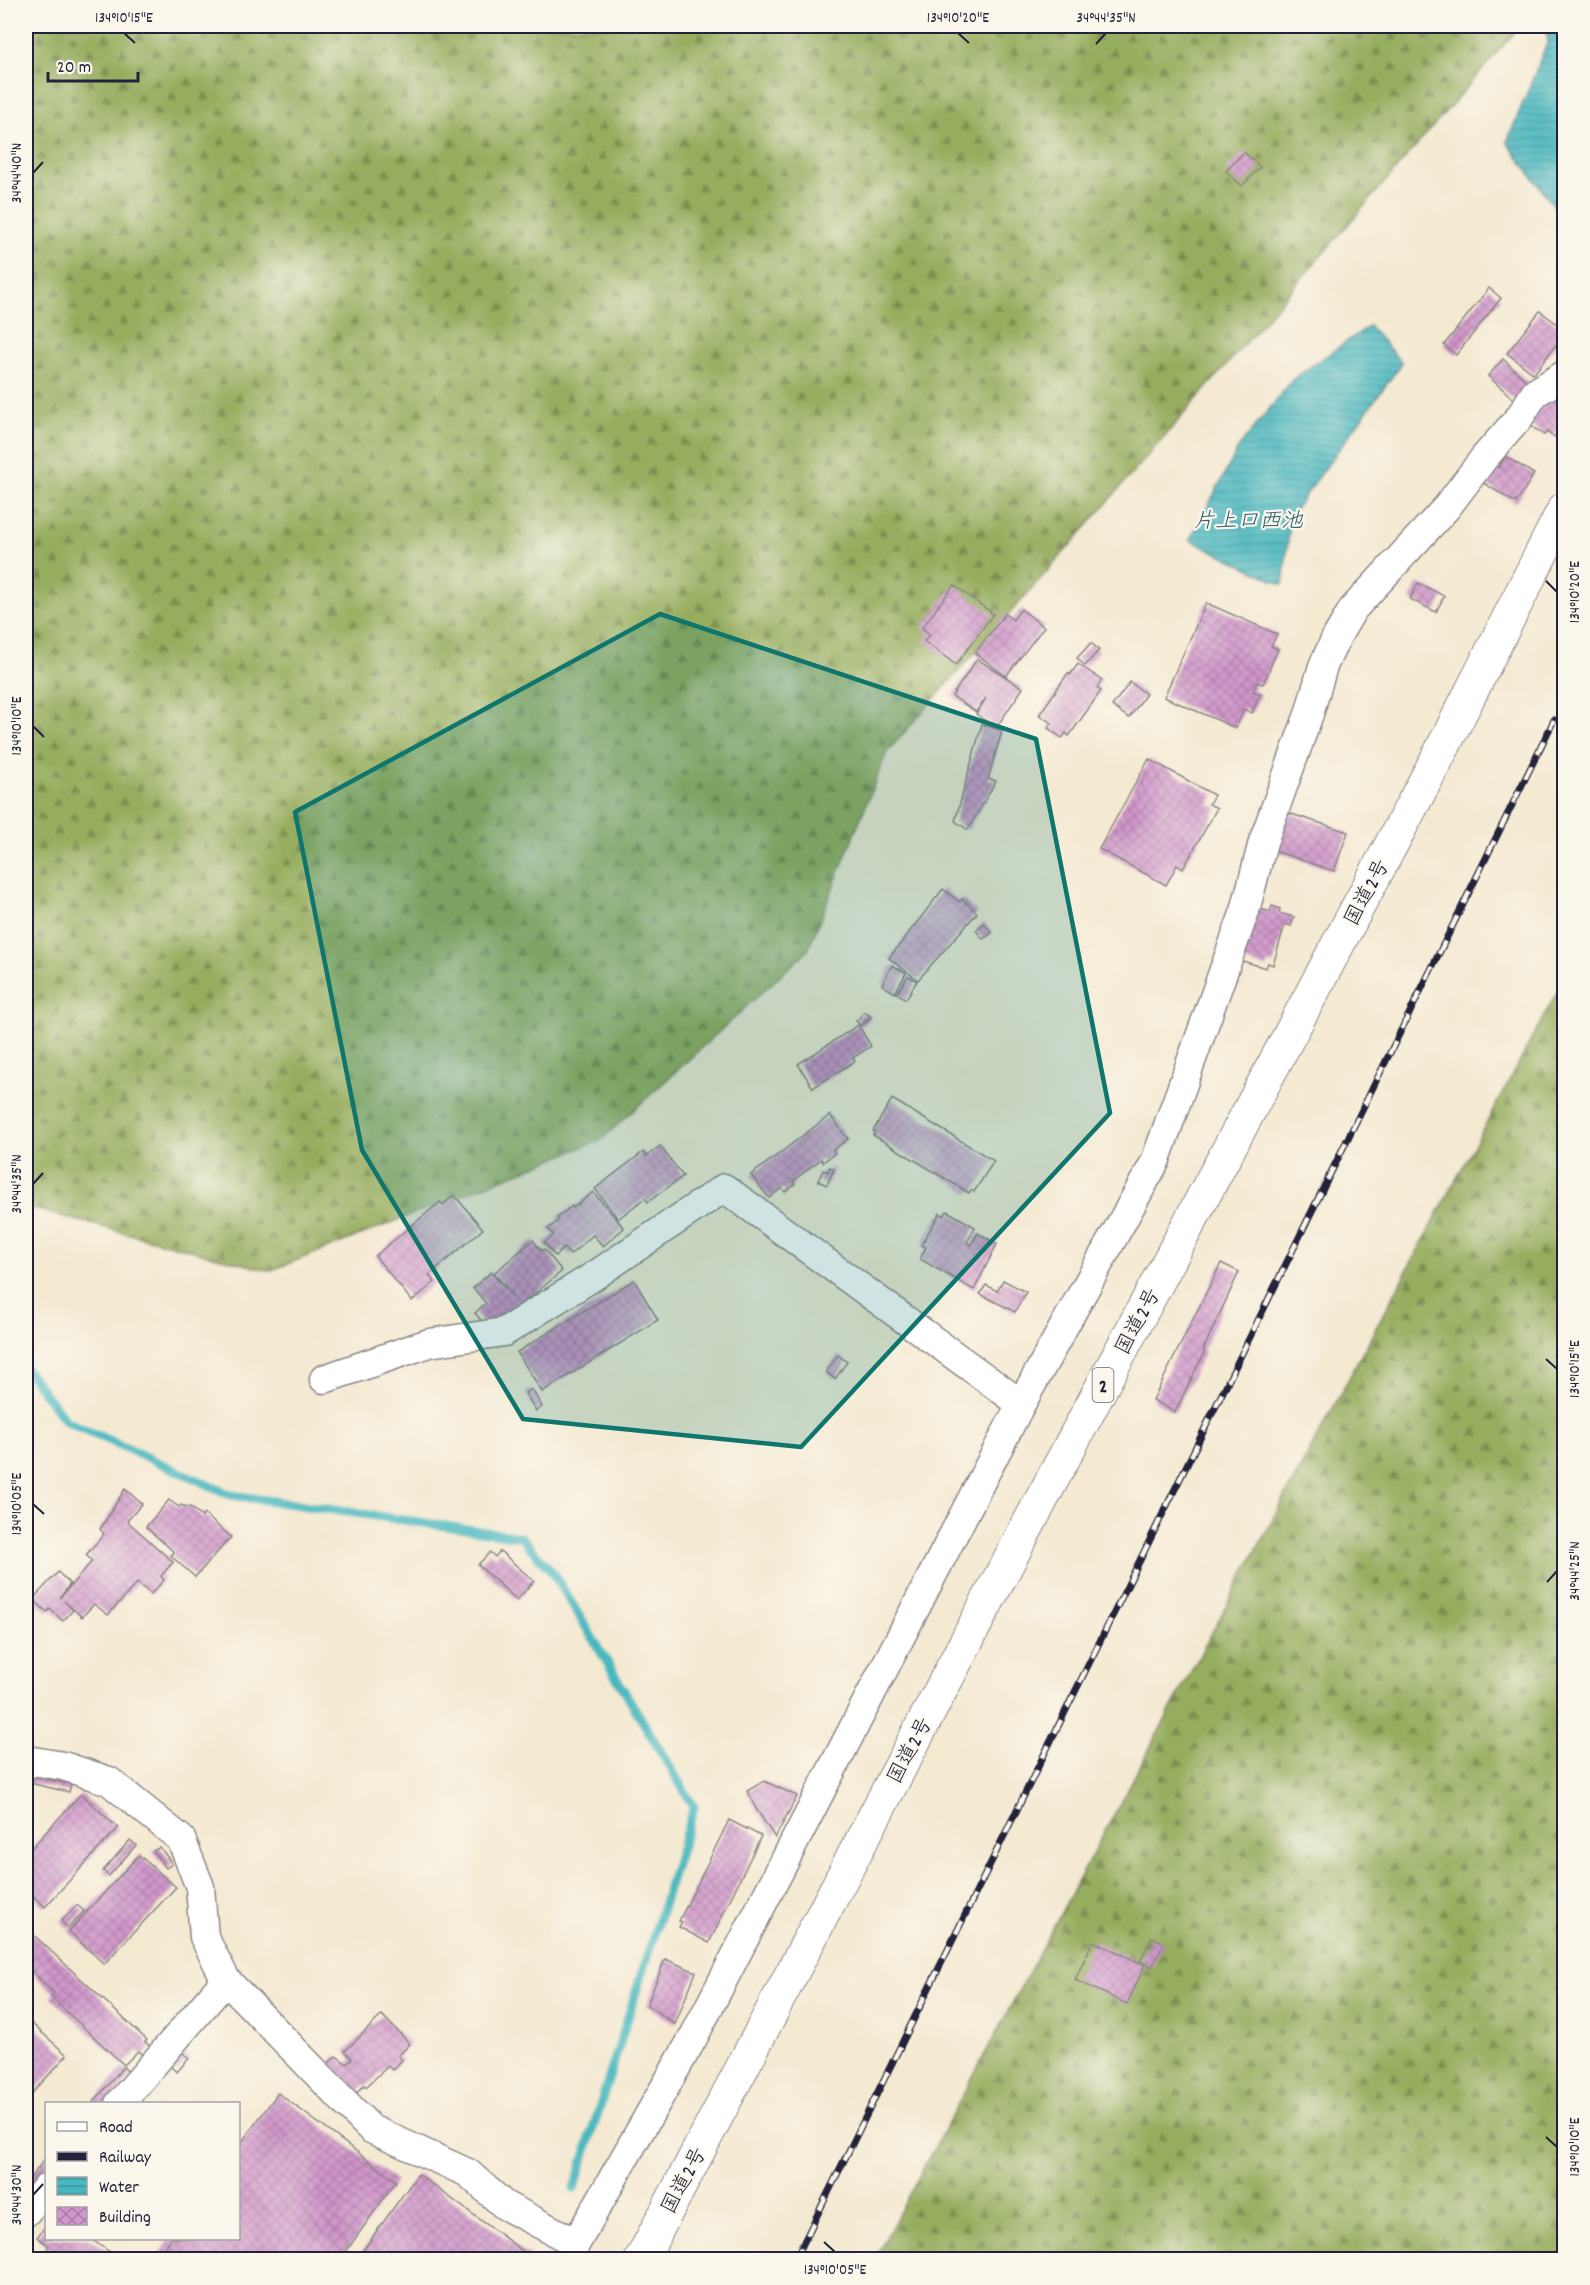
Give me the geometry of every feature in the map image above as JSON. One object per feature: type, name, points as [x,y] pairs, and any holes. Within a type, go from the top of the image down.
[{"type":"highway","name":"国道2号","points":[[641,2259],[1439,755],[1564,509]]},
{"type":"street","points":[[26,1765],[33,1761],[63,1767],[109,1781],[181,1839],[200,1887],[204,1937],[226,1980],[371,2128],[468,2173],[504,2205],[572,2251],[693,2038],[1022,1404],[1155,1162],[1245,911],[1263,842],[1309,714],[1323,666],[1336,638],[1353,609],[1447,507],[1484,458],[1519,418],[1535,393],[1564,375]]},
{"type":"street","points":[[324,1379],[429,1343],[504,1332],[594,1276],[724,1188],[1022,1404]]},
{"type":"street","points":[[120,2102],[226,1980]]},
{"type":"street","points":[[26,2212],[45,2189]]},
{"type":"highlighted area","points":[[660,614],[1036,739],[1110,1113],[801,1447],[523,1419],[362,1150],[295,812]]},
{"type":"green space","points":[[26,26],[1520,26],[1066,550],[887,752],[808,950],[601,1140],[270,1271],[26,1207]]},
{"type":"green space","points":[[1564,979],[1564,2259],[874,2260]]},
{"type":"water","points":[[1545,26],[1564,26],[1564,220],[1507,142],[1548,41]]},
{"type":"water","name":"片上口西池","points":[[1369,326],[1402,363],[1291,515],[1283,585],[1190,540],[1239,447],[1293,379]]},
{"type":"building","points":[[1244,152],[1260,167],[1242,186],[1226,171]]},
{"type":"building","points":[[1489,288],[1501,298],[1456,355],[1444,345]]},
{"type":"building","points":[[1540,311],[1564,329],[1564,334],[1534,374],[1507,353]]},
{"type":"building","points":[[1503,359],[1531,385],[1516,401],[1488,376]]},
{"type":"building","points":[[1564,387],[1564,422],[1554,437],[1547,432],[1544,435],[1527,423],[1546,397]]},
{"type":"building","points":[[1505,456],[1534,474],[1516,503],[1480,481],[1492,463],[1499,468]]},
{"type":"building","points":[[1418,583],[1444,596],[1436,612],[1410,599]]},
{"type":"building","points":[[954,585],[993,614],[956,665],[924,641],[930,634],[922,628]]},
{"type":"building","points":[[1206,603],[1277,634],[1271,646],[1278,649],[1263,684],[1257,682],[1253,691],[1260,694],[1252,713],[1244,709],[1236,728],[1164,697]]},
{"type":"building","points":[[1021,609],[1044,627],[1006,676],[975,653],[1005,614],[1013,620]]},
{"type":"building","points":[[1091,643],[1099,650],[1085,666],[1077,658]]},
{"type":"building","points":[[977,659],[1023,688],[996,728],[976,714],[986,698],[976,712],[952,696]]},
{"type":"building","points":[[1078,664],[1102,680],[1097,688],[1101,691],[1069,736],[1066,733],[1062,738],[1048,728],[1052,723],[1039,715],[1068,673],[1070,675]]},
{"type":"building","points":[[1130,682],[1146,694],[1129,718],[1112,706]]},
{"type":"building","points":[[982,724],[1002,731],[988,779],[996,781],[968,830],[955,821]]},
{"type":"building","points":[[1149,759],[1214,795],[1209,804],[1217,808],[1183,869],[1177,865],[1166,885],[1099,849]]},
{"type":"building","points":[[1282,811],[1348,832],[1334,871],[1269,849]]},
{"type":"building","points":[[943,889],[960,902],[962,899],[977,913],[918,980],[889,958]]},
{"type":"building","points":[[1272,906],[1280,909],[1279,913],[1294,917],[1291,926],[1285,924],[1273,965],[1268,963],[1266,968],[1239,960],[1255,907],[1270,912]]},
{"type":"building","points":[[984,923],[992,933],[983,939],[976,930]]},
{"type":"building","points":[[892,965],[906,973],[895,993],[882,985]]},
{"type":"building","points":[[908,976],[917,981],[906,999],[897,993]]},
{"type":"building","points":[[865,1012],[871,1017],[861,1026],[856,1021]]},
{"type":"building","points":[[858,1025],[871,1046],[853,1058],[855,1061],[813,1088],[798,1064]]},
{"type":"building","points":[[892,1099],[994,1161],[974,1192],[971,1190],[969,1193],[873,1135],[875,1132],[873,1131]]},
{"type":"building","points":[[830,1115],[848,1139],[833,1150],[835,1153],[823,1162],[821,1159],[793,1181],[795,1184],[785,1192],[782,1188],[769,1198],[751,1175]]},
{"type":"building","points":[[660,1146],[683,1176],[648,1202],[645,1198],[618,1219],[595,1189],[643,1152],[647,1156]]},
{"type":"building","points":[[830,1167],[834,1169],[827,1185],[818,1181],[823,1170],[828,1172]]},
{"type":"building","points":[[593,1192],[624,1228],[603,1246],[593,1235],[570,1255],[564,1248],[555,1256],[544,1243],[554,1235],[548,1229],[559,1220],[557,1218]]},
{"type":"building","points":[[454,1195],[483,1229],[429,1275],[435,1282],[412,1301],[375,1256],[440,1202],[443,1205]]},
{"type":"building","points":[[947,1211],[975,1227],[967,1242],[971,1245],[978,1233],[997,1244],[974,1290],[920,1259],[926,1247],[921,1245],[940,1213],[944,1216]]},
{"type":"building","points":[[533,1240],[541,1251],[544,1249],[562,1271],[490,1331],[475,1313],[486,1303],[473,1288],[491,1272],[513,1297],[494,1273]]},
{"type":"building","points":[[1221,1263],[1239,1272],[1203,1350],[1205,1351],[1175,1412],[1153,1400]]},
{"type":"building","points":[[634,1280],[658,1320],[542,1392],[517,1352]]},
{"type":"building","points":[[1003,1280],[1026,1292],[1015,1312],[980,1294],[986,1285],[997,1291]]},
{"type":"building","points":[[838,1355],[847,1362],[835,1379],[826,1372]]},
{"type":"building","points":[[532,1389],[542,1407],[536,1411],[525,1393]]},
{"type":"building","points":[[125,1489],[142,1504],[127,1521],[173,1562],[161,1576],[164,1580],[151,1594],[137,1583],[108,1615],[94,1604],[82,1617],[64,1601],[73,1610],[63,1621],[50,1609],[47,1612],[33,1599],[58,1572],[70,1584],[60,1598],[92,1561],[86,1555],[104,1534],[100,1529]]},
{"type":"building","points":[[169,1500],[179,1507],[181,1505],[192,1508],[202,1517],[204,1514],[231,1537],[195,1577],[171,1556],[174,1552],[146,1527]]},
{"type":"building","points":[[500,1551],[534,1581],[517,1600],[478,1565],[490,1552],[495,1557]]},
{"type":"building","points":[[31,1776],[71,1784],[69,1792],[29,1783]]},
{"type":"building","points":[[764,1781],[797,1796],[775,1838],[747,1791]]},
{"type":"building","points":[[81,1794],[118,1828],[45,1907],[26,1889],[26,1854]]},
{"type":"building","points":[[729,1820],[761,1836],[709,1943],[679,1927],[682,1922],[679,1921]]},
{"type":"building","points":[[130,1840],[136,1845],[109,1876],[103,1871]]},
{"type":"building","points":[[160,1847],[172,1864],[166,1868],[153,1851]]},
{"type":"building","points":[[139,1855],[176,1887],[104,1964],[69,1931]]},
{"type":"building","points":[[77,1905],[84,1911],[68,1928],[61,1921]]},
{"type":"building","points":[[26,1928],[147,2040],[145,2042],[151,2047],[143,2056],[138,2051],[124,2065],[51,1997],[54,1993],[26,1966]]},
{"type":"building","points":[[1152,1937],[1164,1943],[1152,1967],[1140,1961]]},
{"type":"building","points":[[1093,1941],[1145,1965],[1127,2004],[1075,1980]]},
{"type":"building","points":[[665,1959],[696,1972],[675,2024],[647,2005]]},
{"type":"building","points":[[382,2015],[410,2044],[398,2056],[402,2060],[392,2070],[388,2066],[353,2096],[325,2067],[336,2056],[347,2064],[352,2059],[345,2051]]},
{"type":"building","points":[[31,2023],[67,2055],[26,2100],[26,2029]]},
{"type":"building","points":[[179,2050],[189,2058],[177,2072],[167,2064]]},
{"type":"building","points":[[123,2067],[132,2075],[109,2102],[94,2102]]},
{"type":"building","points":[[278,2093],[396,2181],[340,2260],[170,2260],[161,2253],[170,2240],[240,2240],[240,2144]]},
{"type":"building","points":[[45,2159],[45,2177],[26,2201],[26,2183]]},
{"type":"building","points":[[418,2174],[535,2260],[356,2260]]},
{"type":"building","points":[[45,2226],[45,2240],[92,2240],[122,2260],[50,2260],[43,2254],[49,2246],[37,2237]]},
{"type":"waterway","points":[[26,1369],[66,1421],[231,1495],[521,1537],[554,1574],[694,1807],[574,2189]]},
{"type":"railway","points":[[795,2260],[1554,720]]}]
